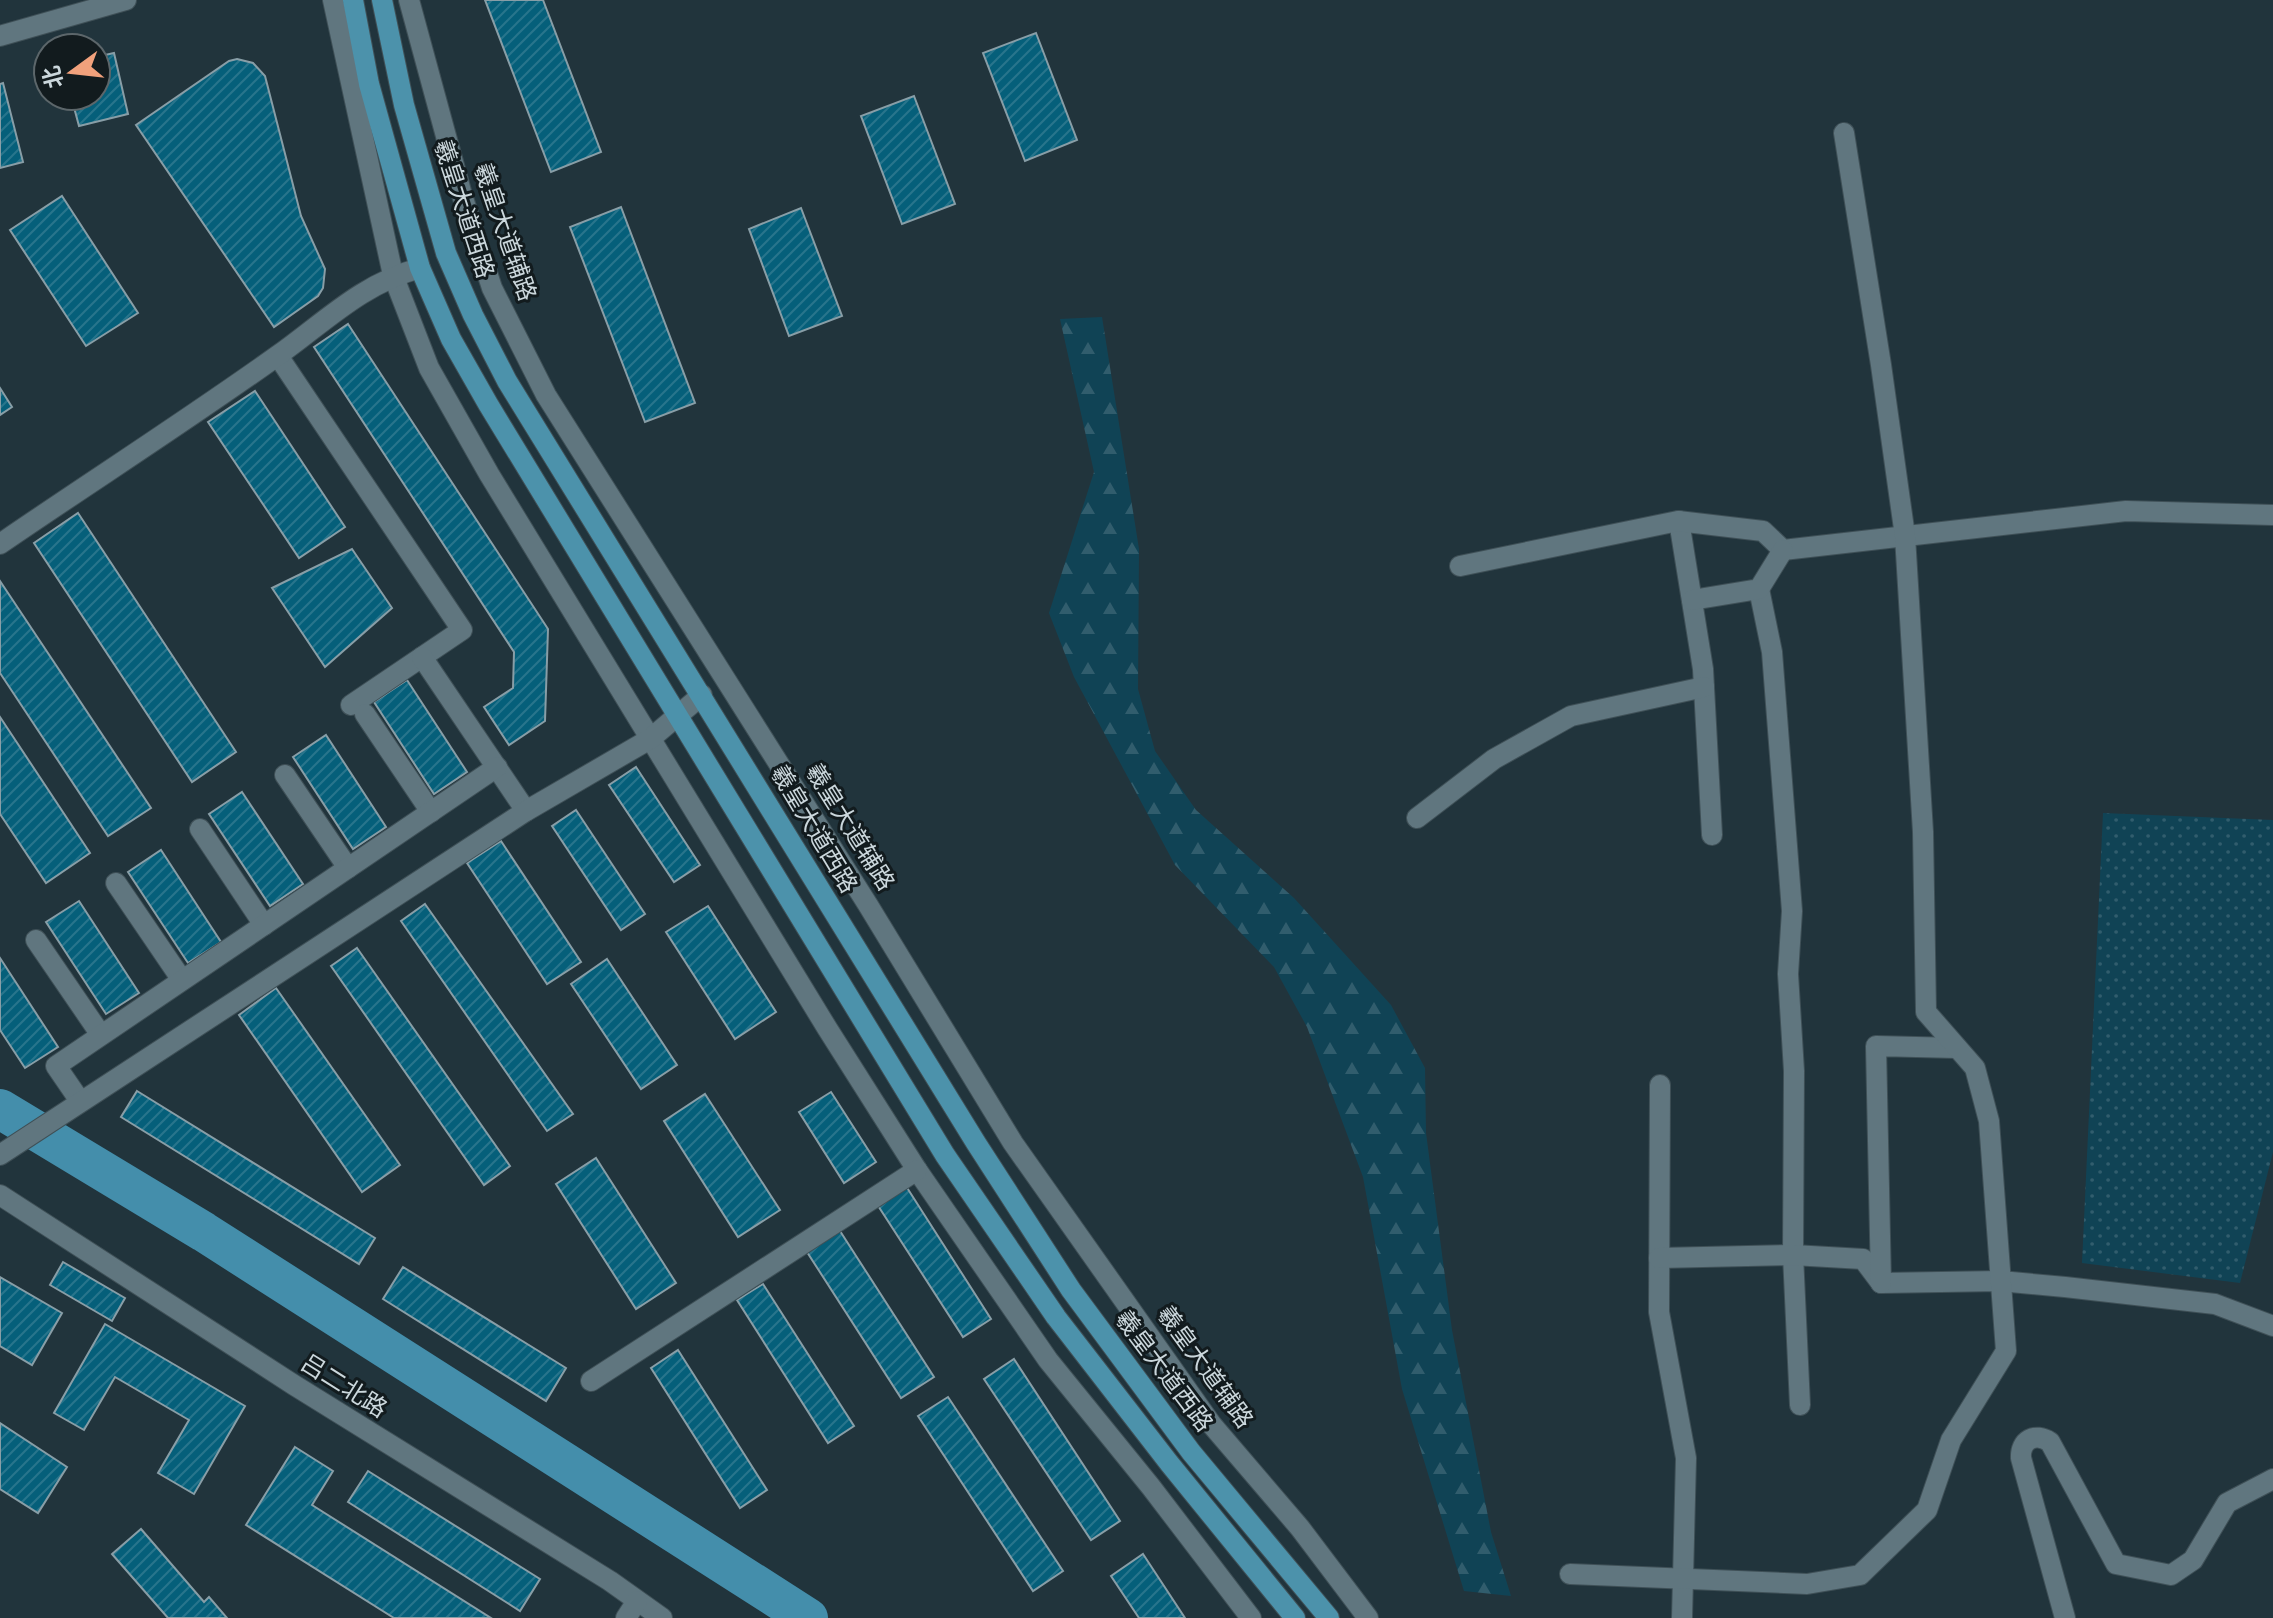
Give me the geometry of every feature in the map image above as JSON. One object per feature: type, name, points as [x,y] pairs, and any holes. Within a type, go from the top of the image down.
[{"type":"main road","points":[[353,0],[369,84],[420,268],[451,339],[488,404],[945,1155],[1056,1317],[1295,1618]]},
{"type":"main road","name":"羲皇大道西路","points":[[382,0],[404,105],[446,253],[507,381],[976,1143],[1071,1290],[1191,1452],[1329,1618]]},
{"type":"street","points":[[0,36],[126,0]]},
{"type":"street","points":[[333,0],[393,275],[429,368],[489,474],[917,1170],[1048,1360],[1151,1487],[1251,1618]]},
{"type":"street","name":"羲皇大道辅路","points":[[409,0],[462,195],[492,288],[546,395],[868,905],[1013,1143],[1212,1425],[1300,1528],[1368,1618]]},
{"type":"street","points":[[1570,1574],[1807,1584],[1860,1575],[1927,1510],[1951,1440],[2006,1351],[1989,1121],[1975,1068],[1926,1012],[1923,832],[1905,536],[1844,133]]},
{"type":"street","points":[[0,544],[278,356],[359,293],[393,275],[420,268]]},
{"type":"street","points":[[278,356],[462,630],[422,657],[358,709],[431,812]]},
{"type":"street","points":[[1783,550],[2126,511],[2273,515]]},
{"type":"street","points":[[1460,566],[1679,521],[1763,531],[1783,550]]},
{"type":"street","points":[[1679,521],[1704,687],[1712,835]]},
{"type":"street","points":[[1783,550],[1759,589],[1772,652],[1792,911],[1788,974],[1794,1071],[1793,1255],[1800,1405]]},
{"type":"street","points":[[1692,600],[1759,589]]},
{"type":"street","points":[[422,657],[526,811]]},
{"type":"street","points":[[1417,818],[1494,759],[1571,716],[1704,687]]},
{"type":"street","points":[[0,1155],[526,811],[650,739],[702,695]]},
{"type":"street","points":[[80,1101],[56,1066],[497,767]]},
{"type":"street","points":[[285,775],[348,868]]},
{"type":"street","points":[[200,829],[264,925]]},
{"type":"street","points":[[116,883],[182,980]]},
{"type":"street","points":[[36,940],[101,1035]]},
{"type":"street","points":[[1881,1283],[1876,1046],[1957,1048]]},
{"type":"street","points":[[1660,1085],[1659,1312],[1686,1458],[1682,1618]]},
{"type":"street","points":[[591,1381],[917,1170]]},
{"type":"street","name":"吕二北路","points":[[0,1195],[632,1609],[662,1618]]},
{"type":"street","points":[[1659,1258],[1793,1255],[1863,1259],[1881,1283]]},
{"type":"street","points":[[1881,1283],[2000,1281],[2215,1304],[2273,1326]]},
{"type":"street","points":[[2065,1618],[2021,1458],[2022,1447],[2029,1439],[2040,1437],[2053,1447],[2116,1564],[2171,1575],[2193,1560],[2227,1503],[2273,1479]]},
{"type":"green space","points":[[1102,317],[1139,549],[1138,689],[1155,751],[1196,810],[1294,898],[1391,1005],[1425,1068],[1426,1133],[1452,1330],[1491,1532],[1511,1596],[1464,1591],[1402,1389],[1363,1177],[1307,1027],[1274,967],[1175,865],[1074,677],[1049,613],[1094,472],[1060,319]]},
{"type":"green space","points":[[2103,813],[2273,820],[2273,1152],[2240,1283],[2082,1263]]},
{"type":"building","points":[[485,0],[543,0],[601,152],[551,172]]},
{"type":"building","points":[[1036,33],[1077,140],[1025,161],[983,53]]},
{"type":"building","points":[[112,53],[128,114],[79,126],[75,112],[112,112]]},
{"type":"building","points":[[237,59],[253,63],[265,76],[301,216],[325,269],[323,288],[318,296],[274,327],[136,125],[229,61]]},
{"type":"building","points":[[3,83],[23,162],[0,168],[0,84]]},
{"type":"building","points":[[914,96],[955,204],[902,224],[861,116]]},
{"type":"building","points":[[62,196],[138,313],[86,346],[10,230]]},
{"type":"building","points":[[621,207],[695,403],[645,422],[570,227]]},
{"type":"building","points":[[801,208],[842,316],[789,336],[749,229]]},
{"type":"building","points":[[348,324],[548,629],[545,721],[509,745],[484,707],[513,688],[514,652],[314,347]]},
{"type":"building","points":[[0,388],[12,407],[0,415]]},
{"type":"building","points":[[255,391],[345,527],[299,558],[208,422]]},
{"type":"building","points":[[78,513],[236,752],[192,782],[34,543]]},
{"type":"building","points":[[352,549],[392,608],[325,667],[272,588]]},
{"type":"building","points":[[0,581],[151,808],[108,836],[0,673]]},
{"type":"building","points":[[407,680],[467,772],[434,794],[374,702]]},
{"type":"building","points":[[0,717],[90,853],[46,883],[0,814]]},
{"type":"building","points":[[326,735],[386,827],[353,849],[293,757]]},
{"type":"building","points":[[636,767],[700,865],[674,882],[609,785]]},
{"type":"building","points":[[242,792],[303,884],[270,906],[209,814]]},
{"type":"building","points":[[576,810],[645,914],[621,930],[552,826]]},
{"type":"building","points":[[501,841],[581,962],[547,984],[467,863]]},
{"type":"building","points":[[161,850],[221,942],[188,963],[128,872]]},
{"type":"building","points":[[79,901],[139,993],[106,1014],[46,922]]},
{"type":"building","points":[[425,904],[573,1114],[547,1131],[401,921]]},
{"type":"building","points":[[708,906],[776,1012],[735,1039],[666,932]]},
{"type":"building","points":[[357,948],[510,1166],[484,1185],[331,966]]},
{"type":"building","points":[[0,958],[58,1047],[25,1068],[0,1030]]},
{"type":"building","points":[[607,959],[677,1065],[641,1089],[571,984]]},
{"type":"building","points":[[276,988],[400,1165],[362,1192],[239,1015]]},
{"type":"building","points":[[137,1091],[375,1238],[359,1264],[121,1117]]},
{"type":"building","points":[[831,1092],[876,1162],[844,1183],[799,1112]]},
{"type":"building","points":[[705,1094],[780,1210],[738,1237],[664,1121]]},
{"type":"building","points":[[596,1158],[676,1283],[636,1309],[556,1184]]},
{"type":"building","points":[[904,1183],[991,1319],[963,1337],[875,1201]]},
{"type":"building","points":[[840,1231],[934,1377],[901,1398],[807,1252]]},
{"type":"building","points":[[63,1262],[125,1298],[112,1321],[50,1285]]},
{"type":"building","points":[[403,1267],[566,1368],[546,1401],[383,1299]]},
{"type":"building","points":[[0,1277],[62,1313],[32,1365],[0,1346]]},
{"type":"building","points":[[763,1284],[854,1426],[828,1443],[737,1300]]},
{"type":"building","points":[[105,1324],[245,1406],[194,1494],[158,1473],[189,1420],[115,1377],[84,1430],[54,1413]]},
{"type":"building","points":[[678,1350],[767,1490],[740,1508],[651,1368]]},
{"type":"building","points":[[1014,1359],[1120,1521],[1091,1540],[984,1379]]},
{"type":"building","points":[[948,1397],[1063,1571],[1033,1591],[918,1416]]},
{"type":"building","points":[[0,1423],[67,1467],[38,1513],[0,1489]]},
{"type":"building","points":[[295,1447],[333,1471],[312,1505],[491,1618],[394,1618],[246,1525]]},
{"type":"building","points":[[368,1471],[540,1579],[520,1611],[348,1502]]},
{"type":"building","points":[[141,1529],[204,1602],[209,1597],[227,1618],[168,1618],[112,1554]]},
{"type":"building","points":[[1143,1554],[1185,1618],[1139,1618],[1111,1576]]},
{"type":"waterway","points":[[0,1109],[204,1232],[808,1618]]}]
